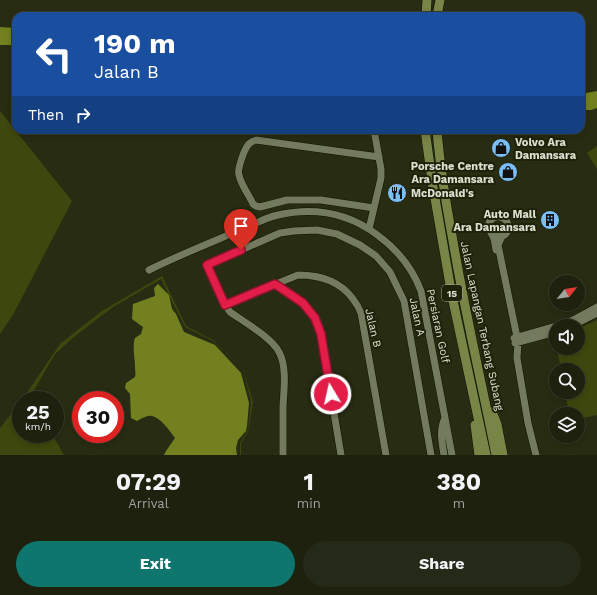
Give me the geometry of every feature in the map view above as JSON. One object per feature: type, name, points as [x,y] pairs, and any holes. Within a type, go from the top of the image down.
[{"type":"main road","points":[[426,12],[427,0]]},
{"type":"main road","points":[[438,12],[440,0]]},
{"type":"main road","name":"Jalan Lapangan Terbang Subang","points":[[426,134],[433,187],[452,296],[486,455]]},
{"type":"main road","name":"Jalan Lapangan Terbang Subang","points":[[437,134],[449,222],[462,294],[496,455]]},
{"type":"main road","points":[[482,384],[497,424],[503,455]]},
{"type":"main road","points":[[472,387],[475,428],[479,455]]},
{"type":"street","points":[[369,229],[382,178],[375,134]]},
{"type":"street","points":[[374,208],[321,200],[287,200],[260,207],[256,206],[238,175],[238,170],[247,146],[256,140],[379,157]]},
{"type":"street","name":"Persiaran Golf","points":[[149,270],[225,236],[277,215],[294,212],[327,212],[343,217],[369,229],[398,252],[416,278],[421,291],[452,455]]},
{"type":"street","points":[[516,342],[493,235],[489,230],[489,223],[493,218],[500,217],[506,219],[509,225],[507,232],[502,236],[498,246],[516,342],[524,400],[536,455]]},
{"type":"street","name":"Jalan A","points":[[283,455],[283,360],[279,351],[268,339],[230,312],[225,305],[207,265],[280,233],[317,230],[337,234],[360,245],[376,256],[390,272],[404,300],[431,455]]},
{"type":"street","points":[[493,235],[499,237],[502,236]]},
{"type":"street","name":"Jalan B","points":[[225,305],[298,275],[310,275],[327,279],[342,287],[353,298],[361,313],[386,455]]},
{"type":"street","points":[[275,284],[303,303],[315,318],[321,334],[341,455]]},
{"type":"street","points":[[575,319],[597,307]]},
{"type":"street","points":[[585,319],[597,313]]},
{"type":"street","points":[[516,342],[549,329]]},
{"type":"street","points":[[516,342],[549,333]]},
{"type":"street","name":"Persiaran Golf","points":[[444,455],[442,428],[445,418]]},
{"type":"shaded area","points":[[0,27],[12,28],[12,45],[0,45]]},
{"type":"shaded area","points":[[597,91],[597,108],[585,110],[585,93]]},
{"type":"shaded area","points":[[0,111],[12,126],[12,134],[18,134],[72,201],[13,315],[0,334]]},
{"type":"shaded area","points":[[597,146],[597,169],[587,153]]},
{"type":"shaded area","points":[[162,276],[186,326],[213,340],[243,369],[213,341],[185,327],[161,279],[113,307],[75,336],[55,354],[33,391],[28,391],[60,344],[102,311]]},
{"type":"shaded area","points":[[158,284],[169,295],[172,309],[176,314],[184,332],[215,345],[241,373],[249,403],[246,431],[238,440],[236,448],[237,455],[164,455],[175,438],[165,425],[159,419],[152,416],[137,421],[131,418],[130,394],[125,388],[126,383],[135,377],[134,341],[135,338],[141,334],[143,327],[132,319],[133,304],[155,296],[154,288]]},
{"type":"shaded area","points":[[597,320],[597,415],[585,418],[585,407],[568,407],[566,399],[585,399],[585,363],[560,363],[558,355],[585,355],[585,326]]},
{"type":"shaded area","points":[[243,369],[253,402],[248,432],[241,443],[240,455],[240,443],[248,430],[251,401]]},
{"type":"shaded area","points":[[12,413],[12,443],[57,443],[64,455],[0,455],[0,428]]},
{"type":"place","name":"Volvo Ara Damansara","points":[[501,148]]},
{"type":"place","name":"Porsche Centre Ara Damansara","points":[[508,172]]},
{"type":"place","name":"McDonald's","points":[[397,193]]},
{"type":"place","name":"Auto Mall Ara Damansara","points":[[550,220]]},
{"type":"route","points":[[241,250],[207,265],[225,305],[275,284],[303,303],[315,318],[321,334],[331,394]]}]
